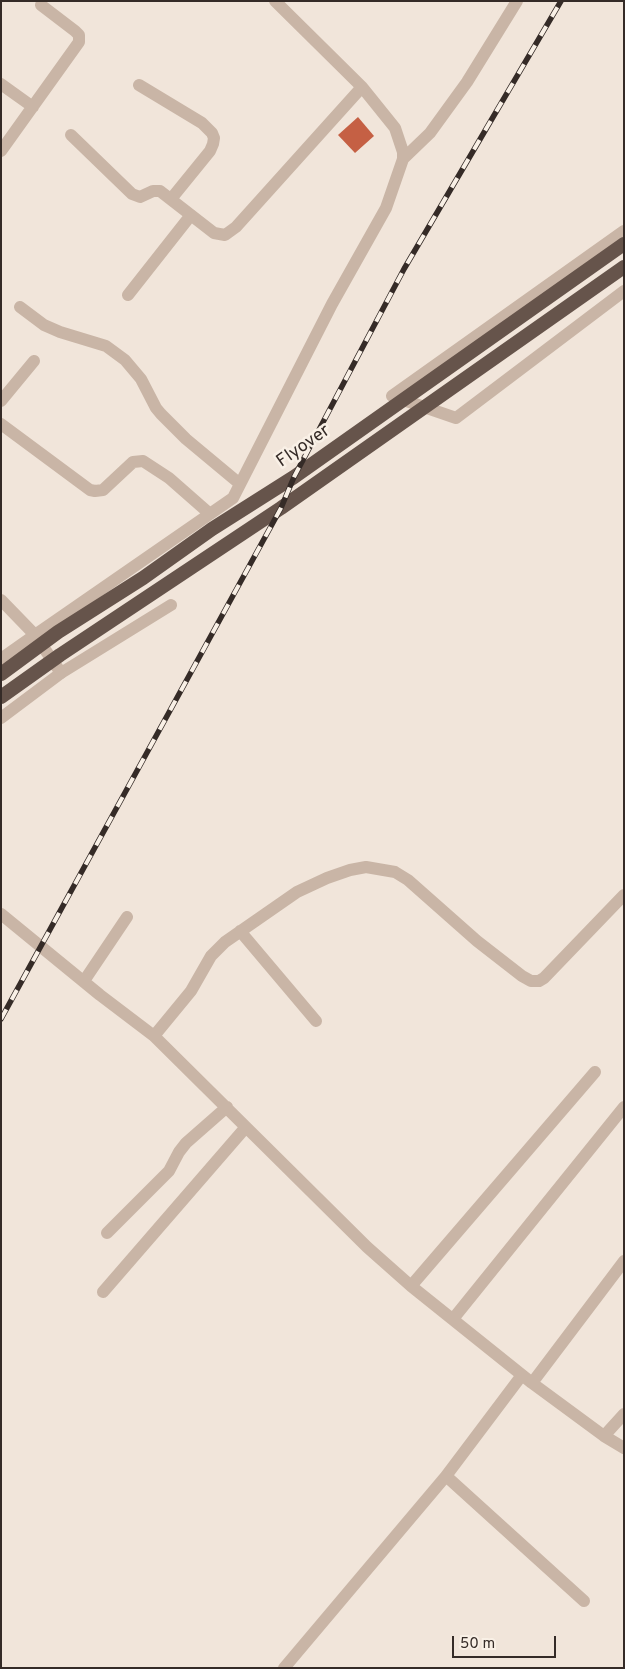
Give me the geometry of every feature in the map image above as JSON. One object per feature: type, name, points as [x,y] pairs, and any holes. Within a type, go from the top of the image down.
[{"type":"highway","name":"Flyover","points":[[1,674],[58,632],[143,578],[212,529],[294,477],[624,244]]},
{"type":"highway","name":"Flyover","points":[[1,697],[60,655],[281,508],[624,267]]},
{"type":"street","points":[[1,659],[232,498],[328,312],[386,208],[403,159],[403,152],[395,128],[362,87],[275,1]]},
{"type":"street","points":[[403,159],[430,133],[467,82],[516,1]]},
{"type":"street","points":[[1,151],[79,42],[75,31],[42,5]]},
{"type":"street","points":[[1,84],[33,107]]},
{"type":"street","points":[[139,85],[202,123],[212,133],[214,138],[210,151],[172,200]]},
{"type":"street","points":[[71,135],[132,194],[140,197],[156,190],[162,192],[214,233],[220,235],[230,233],[362,87]]},
{"type":"street","points":[[128,295],[191,215]]},
{"type":"street","points":[[624,231],[392,396],[456,418],[624,291]]},
{"type":"street","points":[[20,307],[44,325],[106,346],[125,360],[140,379],[161,414],[186,439],[240,484]]},
{"type":"street","points":[[1,401],[34,361]]},
{"type":"street","points":[[1,424],[90,490],[103,490],[133,462],[143,461],[155,467],[169,478],[210,514]]},
{"type":"street","points":[[1,600],[34,635],[61,673]]},
{"type":"street","points":[[1,718],[61,673],[171,605]]},
{"type":"street","points":[[154,1036],[191,991],[217,949],[297,892],[350,870],[366,867],[382,868],[395,872],[408,880],[527,980],[535,981],[550,972],[624,895]]},
{"type":"street","points":[[1,914],[154,1036],[367,1247],[411,1286],[527,1379],[604,1436],[624,1448]]},
{"type":"street","points":[[84,981],[127,917]]},
{"type":"street","points":[[240,931],[316,1021]]},
{"type":"street","points":[[411,1286],[596,1072]]},
{"type":"street","points":[[107,1233],[169,1171],[186,1143],[227,1107]]},
{"type":"street","points":[[453,1319],[624,1107]]},
{"type":"street","points":[[104,1292],[246,1127]]},
{"type":"street","points":[[284,1668],[624,1261]]},
{"type":"street","points":[[604,1436],[624,1414]]},
{"type":"street","points":[[446,1476],[584,1601]]},
{"type":"building","points":[[358,117],[374,136],[355,153],[338,135]]},
{"type":"railway","points":[[1,1019],[281,508],[294,477],[404,269],[561,1]]}]
